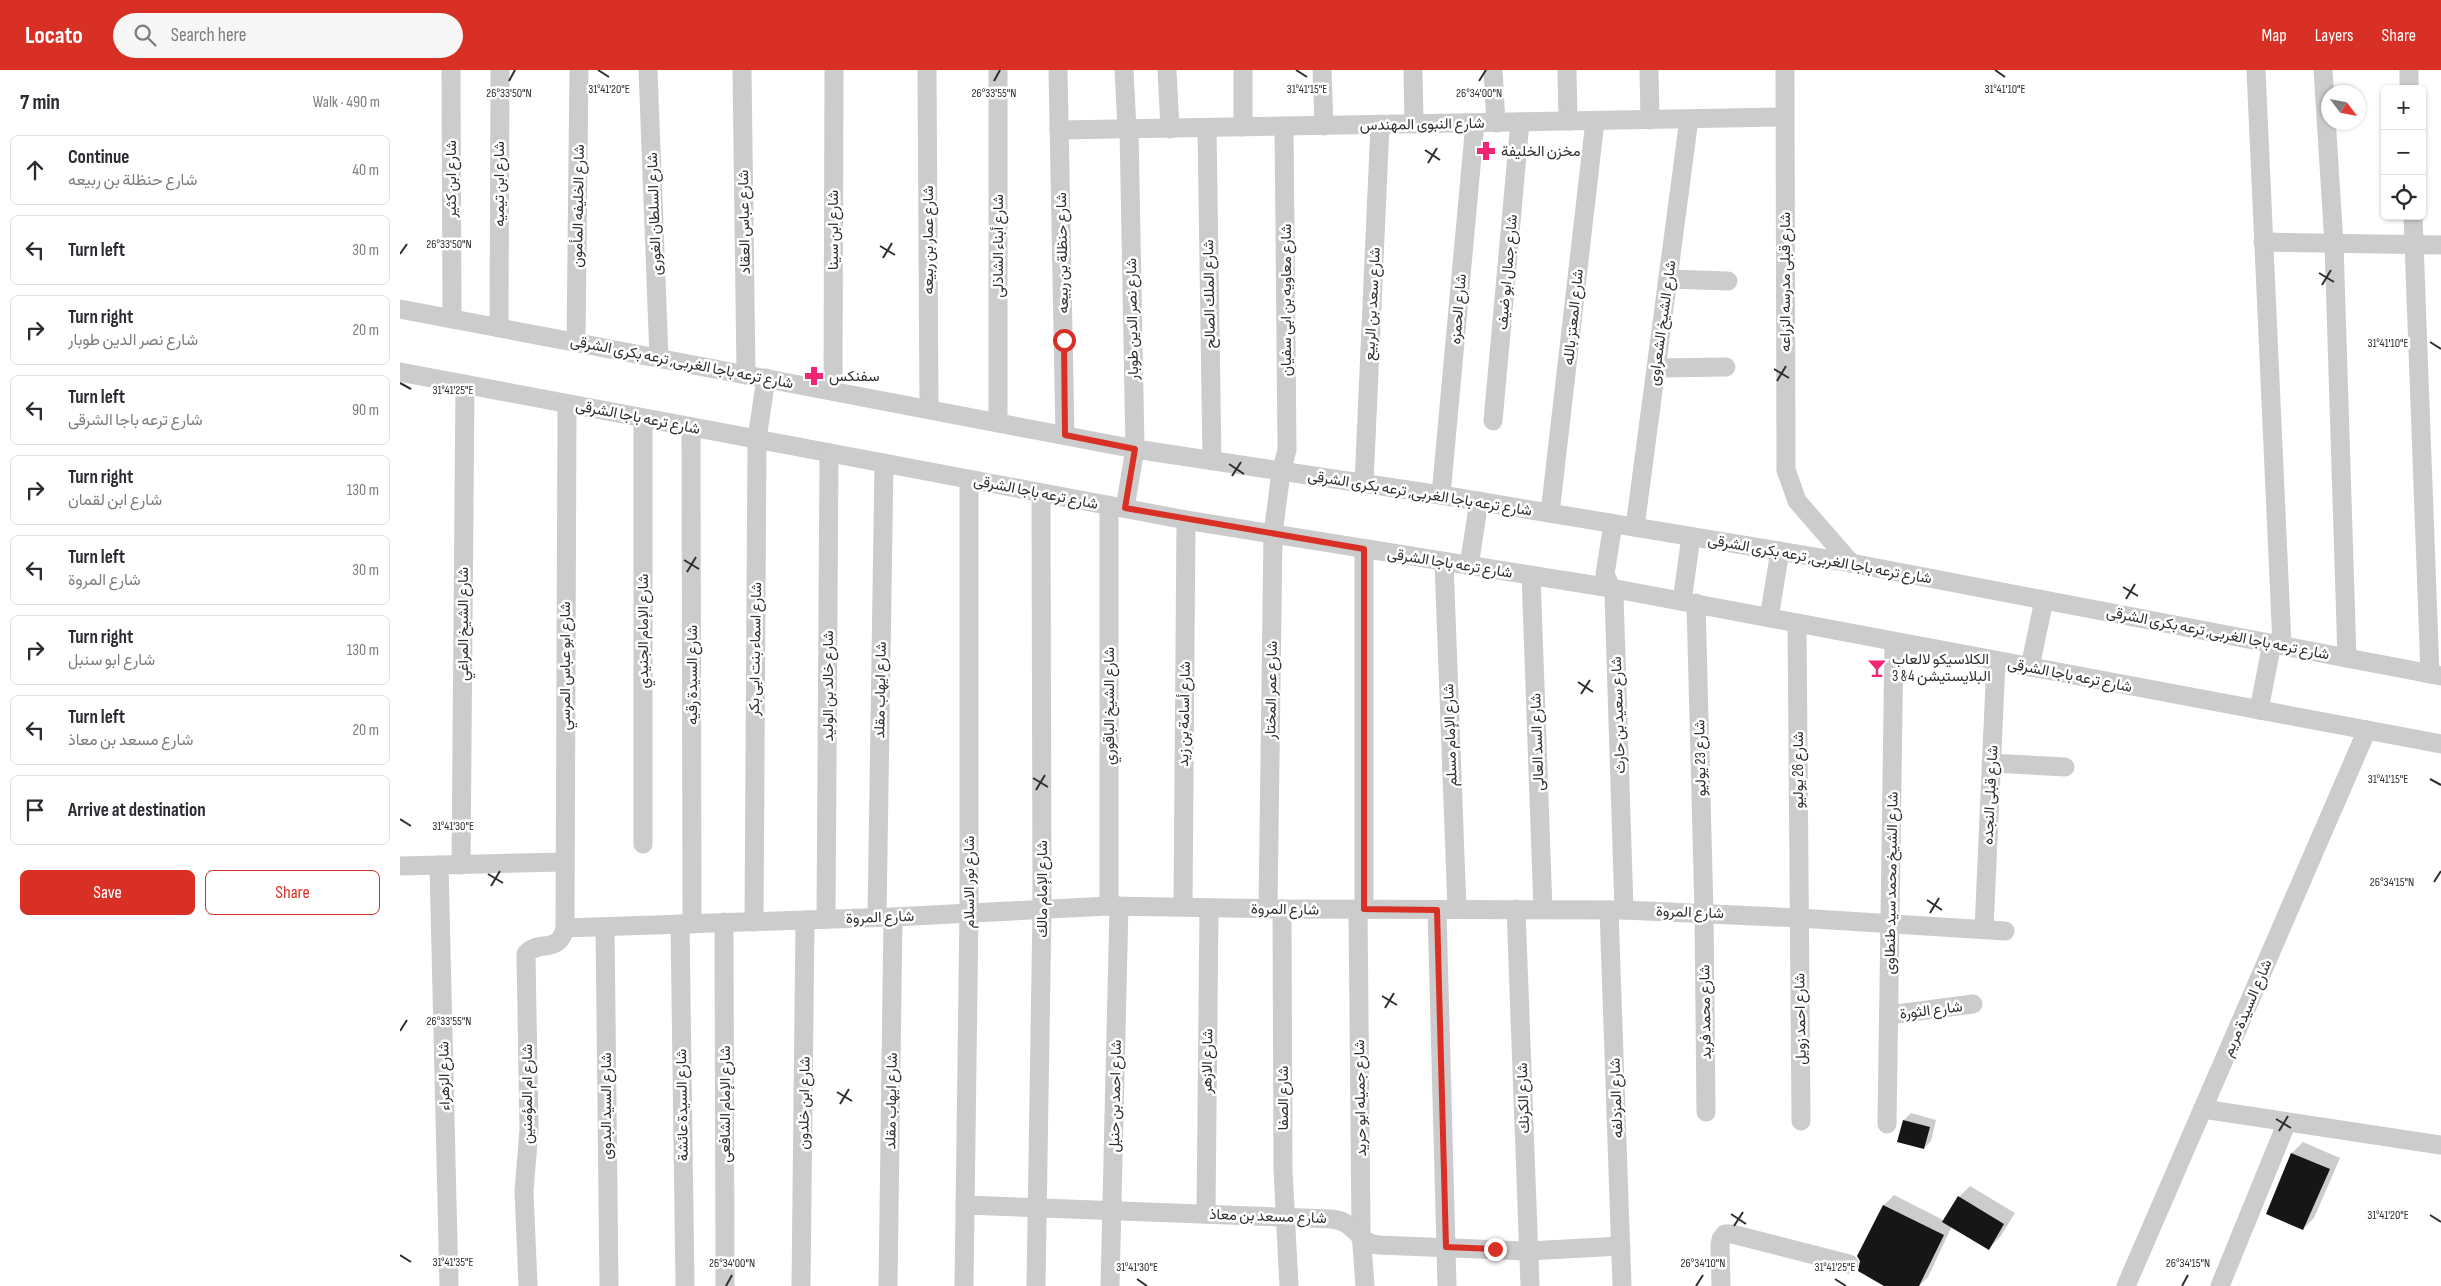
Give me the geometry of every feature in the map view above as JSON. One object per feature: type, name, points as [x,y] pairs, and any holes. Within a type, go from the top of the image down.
[{"type":"street","name":"شارع ابن كثير","points":[[451,70],[452,319]]},
{"type":"street","name":"شارع ابن تيميه","points":[[499,328],[500,70]]},
{"type":"street","name":"شارع الخليفه المأمون","points":[[576,342],[580,70]]},
{"type":"street","name":"شارع السلطان الغورى","points":[[648,70],[658,357]]},
{"type":"street","name":"شارع عباس العقاد","points":[[742,70],[746,374]]},
{"type":"street","name":"شارع ابن سينا","points":[[833,391],[834,70]]},
{"type":"street","name":"شارع عمار بن ربيعه","points":[[927,70],[929,409]]},
{"type":"street","name":"شارع أبناء الشاذلى","points":[[998,70],[998,422]]},
{"type":"street","name":"شارع حنظلة بن ربيعه","points":[[1058,70],[1065,435]]},
{"type":"street","name":"شارع نصر الدين طوبار","points":[[1117,507],[1135,449],[1128,129],[1124,70]]},
{"type":"street","points":[[1167,70],[1170,128]]},
{"type":"street","points":[[1243,70],[1243,127]]},
{"type":"street","points":[[1322,70],[1324,126]]},
{"type":"street","points":[[1413,70],[1414,124]]},
{"type":"street","points":[[1493,70],[1496,123]]},
{"type":"street","points":[[1567,70],[1568,121]]},
{"type":"street","points":[[1649,70],[1650,120]]},
{"type":"street","name":"شارع قبلى مدرسه الزراعه","points":[[1785,70],[1786,470],[1797,501],[1850,563]]},
{"type":"street","points":[[2256,70],[2277,644],[2259,710]]},
{"type":"street","points":[[2323,70],[2334,244],[2347,658]]},
{"type":"street","points":[[2409,70],[2409,85]]},
{"type":"street","name":"شارع النبوى المهندس","points":[[1059,130],[1785,118]]},
{"type":"street","name":"شارع الشيخ الشعراوى","points":[[1635,527],[1689,119]]},
{"type":"street","name":"شارع المعتز بالله","points":[[1550,513],[1595,121]]},
{"type":"street","name":"شارع جمال ابو ضيف","points":[[1493,422],[1520,122]]},
{"type":"street","name":"شارع الحمزه","points":[[1441,495],[1475,123]]},
{"type":"street","name":"شارع سعد بن الربيع","points":[[1364,484],[1380,125]]},
{"type":"street","name":"شارع معاويه بن ابى سفيان","points":[[1281,472],[1287,450],[1284,126]]},
{"type":"street","name":"شارع الملك الصالح","points":[[1207,128],[1212,461]]},
{"type":"street","points":[[2413,220],[2436,675]]},
{"type":"street","points":[[2263,242],[2441,245]]},
{"type":"street","points":[[1668,279],[1728,281]]},
{"type":"street","name":"شارع ترعه باجا الغربى, ترعه بكرى الشرقى","points":[[400,309],[1135,449],[1479,501],[1850,563],[2436,675]]},
{"type":"street","points":[[1656,368],[1726,367]]},
{"type":"street","name":"شارع ترعه باجا الشرقى","points":[[400,372],[1186,520],[1689,602],[2441,744]]},
{"type":"street","name":"شارع اسماء بنت ابى بكر","points":[[754,922],[757,439],[766,378]]},
{"type":"street","name":"شارع الشيخ المراغي","points":[[461,865],[465,384]]},
{"type":"street","name":"شارع ابو عباس المرسي","points":[[565,928],[566,404]]},
{"type":"street","name":"شارع الإمام الجنيدي","points":[[643,418],[643,844]]},
{"type":"street","name":"شارع السيدة رقيه","points":[[686,924],[691,427]]},
{"type":"street","name":"شارع خالد بن الوليد","points":[[826,919],[830,453]]},
{"type":"street","name":"شارع ايهاب مقلد","points":[[884,463],[888,1286]]},
{"type":"street","name":"شارع عمر المختار","points":[[1275,909],[1273,534],[1281,472]]},
{"type":"street","name":"شارع نور الاسلام","points":[[964,1286],[969,912],[969,479]]},
{"type":"street","name":"شارع الإمام مالك","points":[[1036,1286],[1042,909],[1042,493]]},
{"type":"street","points":[[1469,566],[1479,501]]},
{"type":"street","name":"شارع الشيخ الباقوري","points":[[1114,906],[1117,507]]},
{"type":"street","name":"شارع أسامة بن زيد","points":[[1183,907],[1186,520]]},
{"type":"street","name":"شارع سعيد بن حارث","points":[[1613,524],[1605,574],[1614,594],[1616,910]]},
{"type":"street","name":"شارع 23 يوليو","points":[[1692,536],[1689,602],[1704,912]]},
{"type":"street","name":"شارع جميله ابو حريد","points":[[1364,549],[1361,909],[1362,1231],[1364,1240],[1365,1286]]},
{"type":"street","points":[[1769,618],[1780,551]]},
{"type":"street","name":"شارع الإمام مسلم","points":[[1444,562],[1457,909]]},
{"type":"street","name":"شارع السد العالى","points":[[1531,575],[1543,910]]},
{"type":"street","points":[[2030,667],[2044,600]]},
{"type":"street","name":"شارع 26 يوليو","points":[[1797,623],[1799,918]]},
{"type":"street","name":"شارع الشيخ محمد سيد طنطاوى","points":[[1887,1124],[1894,642]]},
{"type":"street","name":"شارع قبلى النجده","points":[[1984,929],[1996,661]]},
{"type":"street","name":"شارع السيدة مريم","points":[[2126,1286],[2367,730]]},
{"type":"street","points":[[1991,763],[2065,767]]},
{"type":"street","points":[[400,866],[564,862]]},
{"type":"street","name":"شارع الزهراء","points":[[439,865],[449,1286]]},
{"type":"street","name":"شارع المروة","points":[[565,928],[885,917],[1114,906],[1704,912],[2005,931]]},
{"type":"street","name":"شارع احمد بن حنبل","points":[[1110,1286],[1114,906]]},
{"type":"street","name":"شارع الازهر","points":[[1206,1214],[1209,908]]},
{"type":"street","name":"شارع الصفا","points":[[1275,909],[1283,1170],[1290,1286]]},
{"type":"street","points":[[1437,910],[1446,1286]]},
{"type":"street","name":"شارع الكرنك","points":[[1516,910],[1530,1286]]},
{"type":"street","name":"شارع المزدلفه","points":[[1616,910],[1622,1286]]},
{"type":"street","name":"شارع محمد فريد","points":[[1704,912],[1706,1112]]},
{"type":"street","name":"شارع احمد زويل","points":[[1799,918],[1801,1121]]},
{"type":"street","name":"شارع ابن خلدون","points":[[801,1286],[805,920]]},
{"type":"street","name":"شارع الإمام الشافعى","points":[[724,922],[725,1286]]},
{"type":"street","name":"شارع السيدة عائشة","points":[[685,1286],[686,924]]},
{"type":"street","name":"شارع السيد البدوى","points":[[605,927],[608,1286]]},
{"type":"street","name":"شارع ام المؤمنين","points":[[528,1286],[524,1191],[529,1130],[526,954],[534,948],[555,945],[564,935],[565,928]]},
{"type":"street","name":"شارع الثورة","points":[[1889,1015],[1973,1004]]},
{"type":"street","points":[[2203,1110],[2441,1145]]},
{"type":"street","points":[[2220,1286],[2287,1122]]},
{"type":"street","name":"شارع مسعد بن معاذ","points":[[965,1205],[1343,1220],[1352,1226],[1364,1240]]},
{"type":"street","points":[[1721,1286],[1720,1245],[1721,1239],[1725,1234],[1732,1234],[1850,1264]]},
{"type":"street","points":[[1364,1240],[1371,1244],[1528,1250],[1621,1246]]},
{"type":"building","points":[[1903,1120],[1930,1127],[1924,1149],[1897,1142]]},
{"type":"building","points":[[2291,1153],[2330,1169],[2303,1230],[2266,1214]]},
{"type":"building","points":[[1958,1196],[2004,1224],[1989,1250],[1942,1222]]},
{"type":"building","points":[[1883,1205],[1944,1235],[1919,1286],[1884,1286],[1858,1271],[1860,1261],[1857,1256]]},
{"type":"place","name":"مخزن الخليفة","points":[[1486,151]]},
{"type":"place","name":"سفنكس","points":[[814,376]]},
{"type":"place","name":"الكلاسيكو لالعاب البلايستيشن 4& 3","points":[[1877,668]]},
{"type":"route","points":[[1064,340],[1065,435],[1135,449],[1125,508],[1186,520],[1364,549],[1364,909],[1437,910],[1446,1247],[1495,1249]]}]
